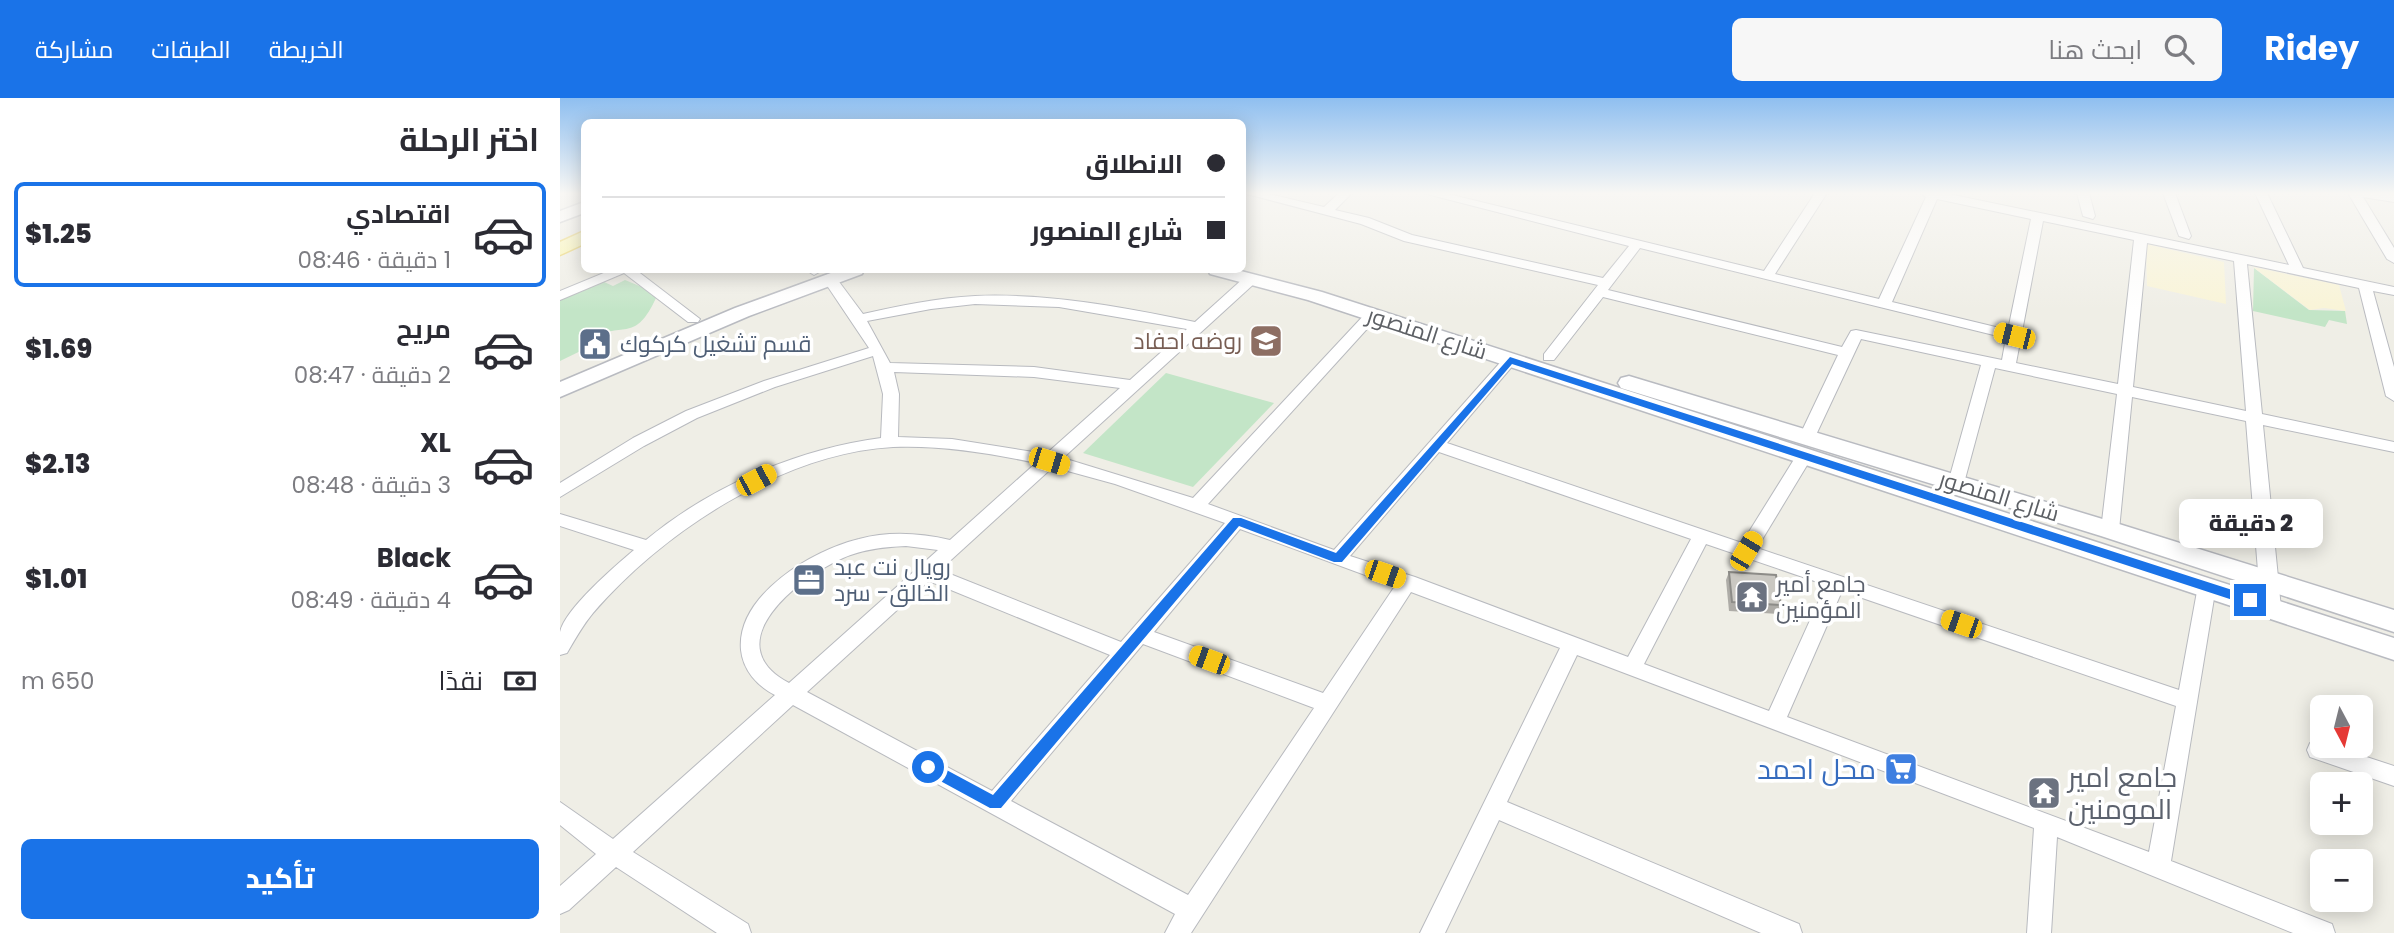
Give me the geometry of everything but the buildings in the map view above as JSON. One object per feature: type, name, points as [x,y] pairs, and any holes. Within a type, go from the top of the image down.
[{"type":"street","points":[[1396,232],[1847,353]]},
{"type":"street","points":[[1588,232],[2014,336]]},
{"type":"street","points":[[1767,276],[1796,232]]},
{"type":"street","points":[[1884,304],[1913,232]]},
{"type":"street","points":[[2008,366],[2035,232]]},
{"type":"street","points":[[2111,232],[2394,292]]},
{"type":"street","points":[[2166,232],[2394,279]]},
{"type":"street","points":[[2183,232],[2185,236]]},
{"type":"street","points":[[2280,232],[2298,271]]},
{"type":"street","points":[[2378,232],[2394,259]]},
{"type":"street","points":[[2110,530],[2141,238]]},
{"type":"street","points":[[1549,357],[1637,244]]},
{"type":"street","points":[[2240,259],[2271,608]]},
{"type":"street","name":"شارع المنصور","points":[[1247,271],[1371,316],[1510,360],[1624,390],[1805,447],[2394,649]]},
{"type":"street","name":"شارع المنصور","points":[[1247,271],[1323,284],[1549,357],[1624,390]]},
{"type":"street","points":[[560,296],[614,273]]},
{"type":"street","points":[[632,273],[693,319]]},
{"type":"street","points":[[560,390],[693,319],[816,273]]},
{"type":"street","points":[[560,375],[646,345],[817,273]]},
{"type":"street","points":[[820,273],[859,319],[887,367],[893,395],[889,442]]},
{"type":"street","points":[[560,902],[1198,327],[1245,273]]},
{"type":"street","points":[[2365,285],[2394,396]]},
{"type":"street","points":[[859,319],[948,303],[1020,300],[1123,312],[1198,327]]},
{"type":"street","points":[[1197,505],[1371,316]]},
{"type":"street","points":[[1746,551],[1805,447],[1856,334],[2394,447]]},
{"type":"street","points":[[560,491],[664,428],[710,407],[794,375],[877,350]]},
{"type":"street","points":[[1338,558],[1510,360]]},
{"type":"street","points":[[1956,483],[1989,362]]},
{"type":"street","points":[[887,367],[1023,371],[1134,384]]},
{"type":"street","points":[[560,647],[592,601],[649,548],[771,472],[827,452],[889,442],[972,447],[1049,461],[1197,505],[2046,822],[2323,933]]},
{"type":"street","points":[[1436,445],[2186,701]]},
{"type":"street","name":"شارع المنصور","points":[[1805,447],[1956,483],[2394,621]]},
{"type":"street","points":[[995,803],[1122,651],[1237,521]]},
{"type":"street","points":[[564,525],[649,548]]},
{"type":"street","points":[[1632,668],[1701,536]]},
{"type":"street","points":[[954,547],[904,539],[857,546],[825,556],[783,586],[756,619],[750,636],[750,653],[755,670],[767,681],[1192,910]]},
{"type":"street","points":[[926,572],[1122,651]]},
{"type":"street","points":[[1177,933],[1408,582]]},
{"type":"street","points":[[1774,722],[1837,582]]},
{"type":"street","points":[[2158,868],[2207,586]]},
{"type":"street","points":[[1138,635],[1328,704]]},
{"type":"street","points":[[1432,933],[1572,645]]},
{"type":"street","points":[[2341,758],[2394,776]]},
{"type":"street","points":[[1493,807],[1790,933]]},
{"type":"street","points":[[560,812],[614,853],[739,933]]},
{"type":"street","points":[[2039,933],[2046,822]]},
{"type":"green space","points":[[2254,268],[2309,310],[2345,311],[2347,324],[2329,320],[2325,327],[2253,311]]},
{"type":"green space","points":[[625,280],[642,287],[656,298],[642,321],[635,326],[590,338],[595,344],[560,361],[560,300],[602,281],[613,286]]},
{"type":"green space","points":[[1166,373],[1274,403],[1193,487],[1083,453]]},
{"type":"sand","points":[[2146,244],[2224,262],[2226,304],[2147,286]]},
{"type":"sand","points":[[2253,267],[2339,285],[2346,311],[2324,308],[2310,310]]},
{"type":"place","name":"روضه احفاد","points":[[1266,341]]},
{"type":"place","name":"قسم تشغيل كركوك","points":[[595,344]]},
{"type":"place","name":"رويال نت عبد الخالق- سرد","points":[[809,580]]},
{"type":"place","name":"جامع أمير المؤمنين","points":[[1752,597]]},
{"type":"place","name":"محل احمد","points":[[1901,769]]},
{"type":"place","name":"جامع امير المومنين","points":[[2044,793]]},
{"type":"route","points":[[928,767],[995,803],[1122,651],[1237,521],[1338,558],[1510,360],[2250,600]]}]
